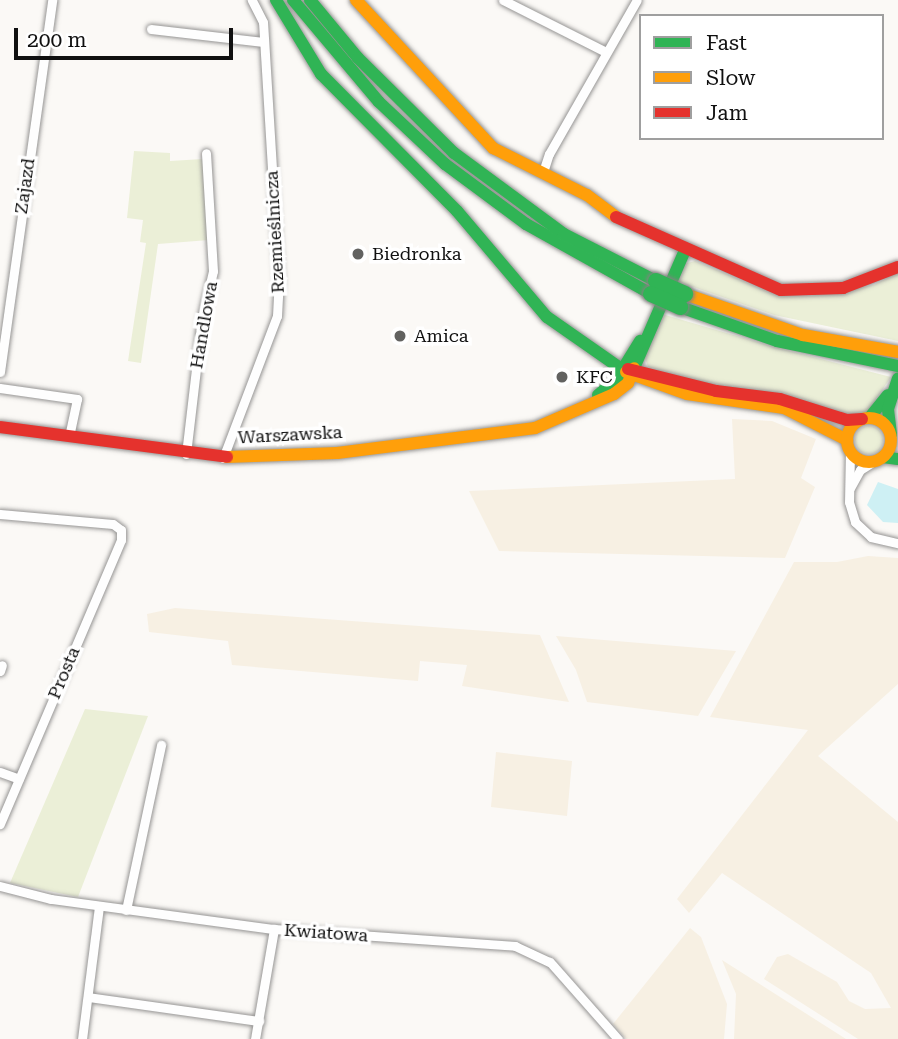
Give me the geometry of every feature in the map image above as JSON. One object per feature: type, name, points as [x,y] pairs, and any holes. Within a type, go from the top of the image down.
[{"type":"main road","points":[[276,0],[321,74],[457,211],[547,317],[630,371],[687,394],[784,408],[848,445],[859,460],[885,459],[891,447],[888,409],[895,366]]},
{"type":"main road","points":[[293,0],[379,102],[445,164],[526,225],[682,300],[803,335],[895,366]]},
{"type":"main road","points":[[310,0],[375,76],[454,153],[564,234],[653,288]]},
{"type":"main road","points":[[356,0],[471,129],[513,161],[543,172],[587,195],[625,225],[761,284],[801,291],[843,288],[898,267]]},
{"type":"main road","name":"Warszawska","points":[[0,427],[223,458],[337,453],[536,428],[578,409],[630,371],[685,250]]},
{"type":"main road","points":[[848,445],[851,427],[866,418],[895,366]]},
{"type":"main road","points":[[630,371],[695,386],[780,399],[846,420],[866,418],[883,422],[891,433]]},
{"type":"street","name":"Zajazd","points":[[0,372],[52,0]]},
{"type":"street","name":"Rzemieślnicza","points":[[223,458],[277,316],[279,283],[263,22],[252,0]]},
{"type":"street","points":[[503,0],[606,52]]},
{"type":"street","points":[[543,172],[606,52],[637,0]]},
{"type":"street","points":[[151,29],[263,42]]},
{"type":"street","name":"Handlowa","points":[[186,454],[202,318],[213,271],[206,153]]},
{"type":"street","points":[[0,388],[77,399],[69,436]]},
{"type":"street","points":[[848,445],[848,493],[851,513],[863,531],[883,542],[898,543]]},
{"type":"street","points":[[848,493],[860,470],[885,459]]},
{"type":"street","name":"Prosta","points":[[0,514],[113,524],[121,530],[121,540],[0,824]]},
{"type":"street","points":[[126,910],[162,745]]},
{"type":"street","points":[[0,772],[19,779]]},
{"type":"street","name":"Kwiatowa","points":[[0,886],[99,906],[274,929],[533,951],[550,962],[618,1039]]},
{"type":"street","points":[[82,1039],[99,906]]},
{"type":"street","points":[[255,1039],[274,929]]},
{"type":"street","points":[[88,997],[258,1021]]},
{"type":"shaded area","points":[[732,419],[772,421],[816,439],[801,478],[815,487],[785,558],[499,551],[469,491],[735,479]]},
{"type":"shaded area","points":[[868,556],[898,558],[898,684],[818,756],[898,822],[898,1039],[858,1039],[764,979],[777,957],[788,954],[837,982],[849,1001],[865,1009],[891,1008],[871,973],[722,873],[689,913],[677,899],[808,730],[710,717],[794,562],[837,562]]},
{"type":"shaded area","points":[[175,608],[540,635],[569,702],[462,686],[467,665],[420,661],[418,681],[232,665],[228,641],[149,632],[147,614]]},
{"type":"shaded area","points":[[556,636],[736,651],[698,716],[587,702],[576,670]]},
{"type":"shaded area","points":[[496,752],[572,761],[567,816],[491,807]]},
{"type":"shaded area","points":[[690,928],[701,937],[727,1004],[724,1039],[626,1039],[613,1024]]},
{"type":"shaded area","points":[[722,960],[846,1039],[734,1039],[736,994]]},
{"type":"green space","points":[[134,151],[170,153],[170,161],[203,159],[209,240],[158,244],[141,363],[128,361],[146,243],[140,242],[143,220],[127,218]]},
{"type":"green space","points":[[695,261],[774,294],[808,296],[874,285],[898,272],[898,341],[774,315],[676,281],[687,263]]},
{"type":"green space","points":[[662,314],[774,347],[891,377],[868,411],[848,417],[715,387],[648,367],[644,355]]},
{"type":"green space","points":[[869,426],[879,430],[883,440],[879,450],[869,454],[859,450],[855,440],[859,430]]},
{"type":"green space","points":[[85,709],[148,716],[78,897],[10,883]]},
{"type":"water","points":[[878,482],[898,489],[898,523],[883,522],[867,505]]},
{"type":"traffic: fast","points":[[276,0],[321,74],[457,211],[547,317],[623,370]]},
{"type":"traffic: fast","points":[[293,0],[379,102],[445,164],[526,224],[651,294]]},
{"type":"traffic: fast","points":[[310,0],[358,58],[454,153],[564,234],[656,281]]},
{"type":"traffic: fast","points":[[634,368],[685,250]]},
{"type":"traffic: fast","points":[[656,281],[685,294]]},
{"type":"traffic: fast","points":[[651,294],[680,307]]},
{"type":"traffic: fast","points":[[680,307],[777,341],[898,366]]},
{"type":"traffic: fast","points":[[598,395],[616,380],[640,341]]},
{"type":"traffic: fast","points":[[891,434],[888,409],[898,379]]},
{"type":"traffic: fast","points":[[870,417],[888,395]]},
{"type":"traffic: fast","points":[[883,457],[898,459]]},
{"type":"traffic: slow","points":[[356,0],[493,148],[587,195],[616,217]]},
{"type":"traffic: slow","points":[[685,294],[803,335],[898,352]]},
{"type":"traffic: slow","points":[[227,457],[337,453],[535,428],[614,394],[628,383],[634,368]]},
{"type":"traffic: slow","points":[[626,372],[687,394],[784,408],[847,440]]},
{"type":"traffic: slow","points":[[869,418],[885,424],[891,440],[885,456],[869,462],[853,456],[847,440],[853,424],[869,418]]},
{"type":"traffic: jam","points":[[616,217],[781,290],[843,288],[898,267]]},
{"type":"traffic: jam","points":[[628,369],[716,391],[780,399],[847,420],[862,419]]},
{"type":"traffic: jam","points":[[0,427],[227,457]]},
{"type":"place","name":"Biedronka","points":[[358,254]]},
{"type":"place","name":"Amica","points":[[400,336]]},
{"type":"place","name":"KFC","points":[[562,377]]}]
